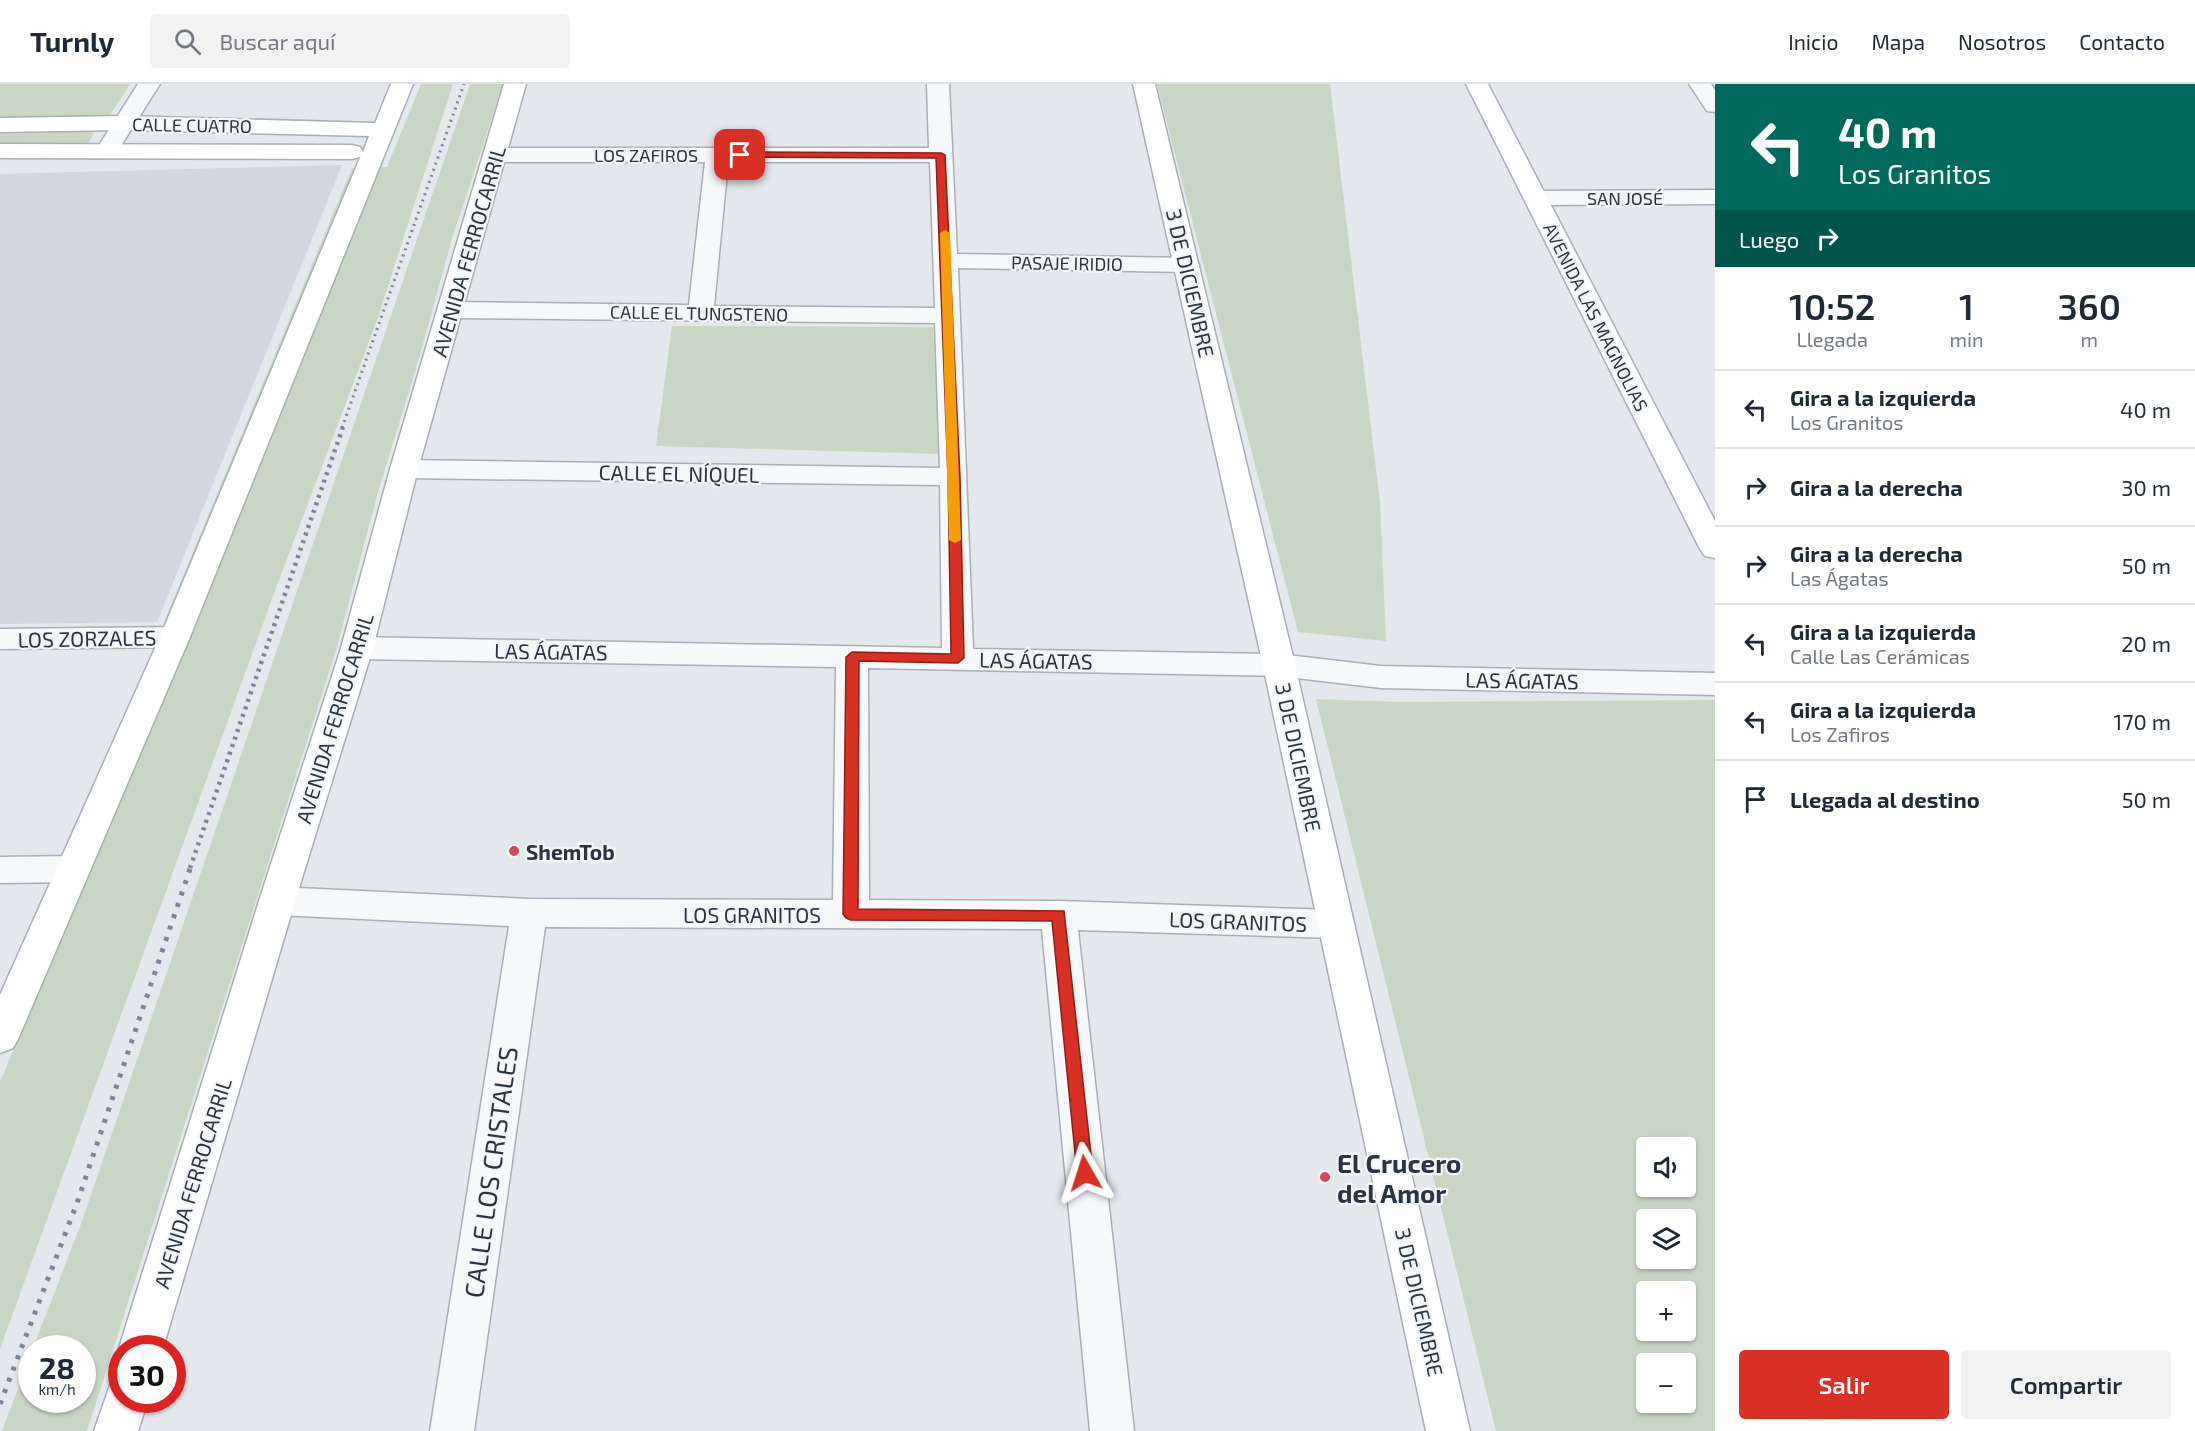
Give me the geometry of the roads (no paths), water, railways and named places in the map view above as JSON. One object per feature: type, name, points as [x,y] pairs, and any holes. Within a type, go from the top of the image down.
[{"type":"street","points":[[106,150],[149,84]]},
{"type":"street","points":[[0,1037],[175,637],[402,84]]},
{"type":"street","name":"AVENIDA FERROCARRIL","points":[[145,1335],[277,901],[357,648],[404,469],[452,310],[515,84]]},
{"type":"street","points":[[938,84],[954,477],[958,658]]},
{"type":"street","name":"3 DE DICIEMBRE","points":[[1144,84],[1279,665],[1448,1431]]},
{"type":"street","name":"AVENIDA LAS MAGNOLIAS","points":[[1478,84],[1715,549]]},
{"type":"street","points":[[1700,84],[1715,106]]},
{"type":"street","name":"CALLE CUATRO","points":[[0,125],[124,123],[379,141]]},
{"type":"street","name":"CALLE CUATRO","points":[[0,151],[379,141]]},
{"type":"street","name":"LOS ZAFIROS","points":[[495,155],[941,155]]},
{"type":"street","points":[[701,313],[717,155]]},
{"type":"street","name":"SAN JOSÉ","points":[[1536,198],[1715,197]]},
{"type":"street","name":"PASAJE IRIDIO","points":[[946,261],[1187,265]]},
{"type":"street","name":"CALLE EL TUNGSTENO","points":[[452,310],[947,316]]},
{"type":"street","name":"CALLE EL NÍQUEL","points":[[404,469],[954,477]]},
{"type":"street","name":"LOS ZORZALES","points":[[0,639],[175,637]]},
{"type":"street","name":"LAS ÁGATAS","points":[[357,648],[1279,665],[1381,677],[1715,684]]},
{"type":"street","points":[[851,914],[852,657]]},
{"type":"street","points":[[0,870],[74,869]]},
{"type":"street","name":"LOS GRANITOS","points":[[277,901],[529,913],[1059,915],[1335,924]]},
{"type":"street","name":"CALLE LOS CRISTALES","points":[[452,1431],[529,913]]},
{"type":"street","points":[[1059,915],[1112,1431]]},
{"type":"street","points":[[117,1431],[122,1413]]},
{"type":"railway","points":[[342,428],[464,84]]},
{"type":"railway","points":[[190,868],[343,427]]},
{"type":"railway","points":[[0,1404],[77,1203],[191,866]]},
{"type":"place","name":"ShemTob","points":[[514,851]]},
{"type":"place","name":"El Crucero del Amor","points":[[1325,1177]]}]
